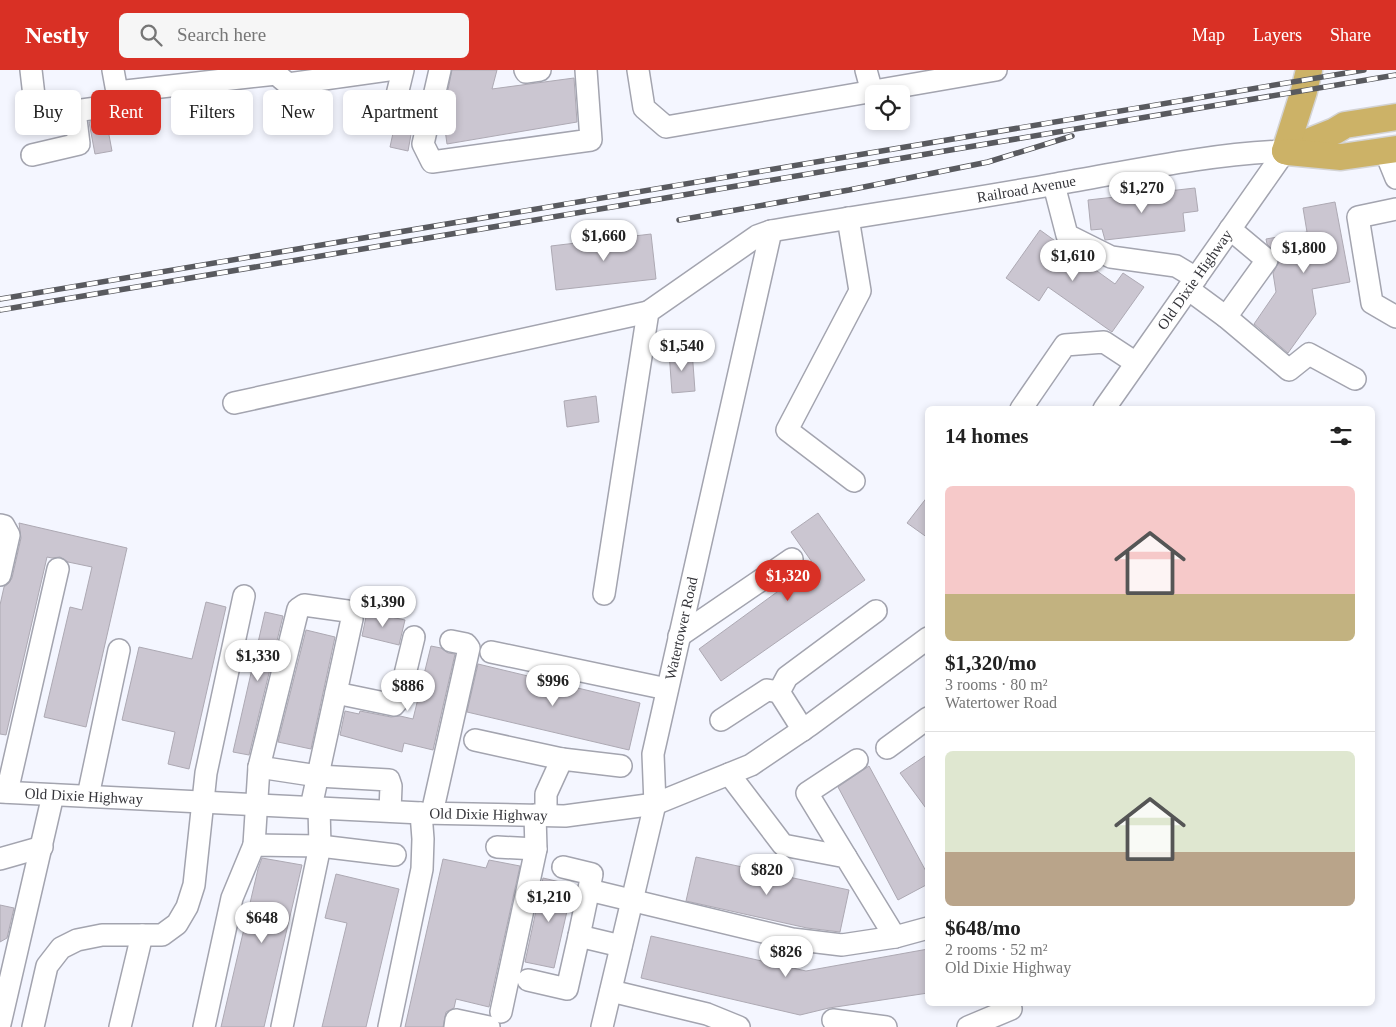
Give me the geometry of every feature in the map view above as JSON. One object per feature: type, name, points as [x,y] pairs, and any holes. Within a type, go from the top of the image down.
[{"type":"main road","points":[[1284,152],[1309,70]]},
{"type":"main road","points":[[1284,152],[1345,125],[1396,117]]},
{"type":"main road","points":[[1284,152],[1341,157],[1391,150]]},
{"type":"street","points":[[31,70],[33,90]]},
{"type":"street","points":[[113,70],[117,90]]},
{"type":"street","points":[[129,90],[226,74],[276,74],[288,84],[388,70]]},
{"type":"street","points":[[398,90],[403,70]]},
{"type":"street","points":[[440,70],[423,144],[432,162],[591,140],[586,70]]},
{"type":"street","points":[[525,70],[526,72],[540,70]]},
{"type":"street","points":[[640,70],[644,108],[666,127],[865,93]]},
{"type":"street","points":[[866,70],[870,85]]},
{"type":"street","points":[[910,85],[996,70]]},
{"type":"street","points":[[32,155],[79,144],[78,135]]},
{"type":"street","points":[[1391,150],[1396,178]]},
{"type":"street","name":"Railroad Avenue","points":[[648,312],[757,236],[771,231],[1054,185],[1193,160],[1245,153],[1284,152]]},
{"type":"street","name":"Old Dixie Highway","points":[[1106,406],[1284,152]]},
{"type":"street","points":[[1054,185],[1067,236],[1111,257],[1176,266],[1226,317],[1289,370],[1308,354],[1355,379]]},
{"type":"street","points":[[1396,209],[1358,217],[1372,303],[1396,318]]},
{"type":"street","points":[[848,218],[860,291],[787,430],[854,481]]},
{"type":"street","points":[[1226,317],[1267,260],[1230,229]]},
{"type":"street","name":"Watertower Road","points":[[602,1027],[655,804],[653,754],[771,231]]},
{"type":"street","points":[[234,402],[648,312],[604,594]]},
{"type":"street","points":[[1023,406],[1065,345],[1104,342],[1136,363]]},
{"type":"street","points":[[0,525],[4,526],[9,535],[0,575]]},
{"type":"street","points":[[679,636],[792,559]]},
{"type":"street","points":[[3,792],[58,569]]},
{"type":"street","points":[[33,1027],[47,966],[61,948],[77,940],[102,935],[162,935],[177,924],[187,908],[194,884],[206,773],[244,596]]},
{"type":"street","points":[[204,1027],[232,898],[254,845],[259,767],[298,609],[304,605],[347,612],[352,619],[318,776],[315,807],[320,846],[282,1027]]},
{"type":"street","points":[[779,692],[787,677],[876,611]]},
{"type":"street","points":[[336,693],[394,705],[399,699],[414,637]]},
{"type":"street","name":"Old Dixie Highway","points":[[3,792],[427,813],[565,816],[655,804],[751,765],[803,730],[925,640]]},
{"type":"street","points":[[389,1027],[422,869],[427,813],[469,648],[466,644],[451,641]]},
{"type":"street","points":[[88,796],[120,650]]},
{"type":"street","points":[[492,652],[667,689]]},
{"type":"street","points":[[721,720],[767,690],[779,692],[803,730]]},
{"type":"street","points":[[887,748],[925,720]]},
{"type":"street","points":[[475,740],[562,759],[620,766]]},
{"type":"street","points":[[455,1027],[456,1020],[495,1019],[536,848],[540,815],[546,794],[562,759]]},
{"type":"street","points":[[857,760],[807,793],[894,937]]},
{"type":"street","points":[[259,767],[318,776],[388,780],[391,786],[390,811]]},
{"type":"street","points":[[729,774],[783,845],[846,857]]},
{"type":"street","points":[[0,1024],[53,795]]},
{"type":"street","points":[[254,845],[320,846],[395,855]]},
{"type":"street","points":[[0,859],[42,847]]},
{"type":"street","points":[[497,847],[536,848]]},
{"type":"street","points":[[528,980],[567,989],[592,874],[563,868]]},
{"type":"street","points":[[589,890],[792,938],[842,945],[894,937],[925,929]]},
{"type":"street","points":[[120,1027],[142,935]]},
{"type":"street","points":[[579,936],[622,946]]},
{"type":"street","points":[[611,991],[707,1014],[739,1027]]},
{"type":"street","points":[[968,1027],[1011,1009],[1009,1006]]},
{"type":"street","points":[[834,1020],[886,1027]]},
{"type":"building","points":[[452,70],[497,70],[492,89],[574,78],[577,122],[447,144],[446,135],[456,135],[456,90],[448,90]]},
{"type":"building","points":[[91,135],[109,135],[112,151],[95,154]]},
{"type":"building","points":[[393,135],[411,135],[408,151],[390,147]]},
{"type":"building","points":[[1195,188],[1198,211],[1183,213],[1185,231],[1105,240],[1102,229],[1091,230],[1088,200]]},
{"type":"building","points":[[1335,202],[1350,282],[1312,289],[1316,314],[1288,353],[1254,324],[1276,292],[1273,273],[1279,262],[1279,256],[1267,244],[1266,239],[1307,232],[1303,208]]},
{"type":"building","points":[[1040,230],[1115,284],[1123,273],[1144,287],[1112,332],[1048,287],[1039,301],[1006,278]]},
{"type":"building","points":[[651,234],[656,279],[556,290],[551,246]]},
{"type":"building","points":[[692,350],[695,391],[672,393],[669,352]]},
{"type":"building","points":[[596,396],[599,422],[567,427],[564,401]]},
{"type":"building","points":[[925,500],[925,536],[907,523]]},
{"type":"building","points":[[818,513],[865,580],[721,681],[699,649],[814,565],[791,532]]},
{"type":"building","points":[[19,523],[127,548],[86,727],[44,717],[70,607],[82,610],[92,567],[68,562],[60,557],[47,557],[6,735],[0,734],[0,605],[4,587],[12,578],[21,538]]},
{"type":"building","points":[[206,602],[226,607],[189,769],[168,764],[175,732],[122,720],[139,647],[192,659]]},
{"type":"building","points":[[265,612],[283,616],[249,755],[233,752]]},
{"type":"building","points":[[367,612],[405,620],[399,645],[362,636]]},
{"type":"building","points":[[306,630],[335,637],[311,749],[278,742]]},
{"type":"building","points":[[431,646],[455,654],[433,750],[404,743],[402,752],[340,735],[345,711],[359,714],[360,711],[413,719]]},
{"type":"building","points":[[478,664],[640,703],[629,750],[467,712]]},
{"type":"building","points":[[925,756],[925,807],[900,773]]},
{"type":"building","points":[[869,766],[925,869],[925,886],[898,900],[838,787]]},
{"type":"building","points":[[696,857],[849,890],[840,932],[807,928],[686,901]]},
{"type":"building","points":[[262,858],[302,865],[264,1027],[221,1027],[258,869]]},
{"type":"building","points":[[443,859],[486,868],[489,860],[520,866],[489,1007],[456,999],[454,1008],[446,1012],[443,1027],[405,1027]]},
{"type":"building","points":[[336,874],[399,889],[366,1027],[322,1027],[347,923],[325,918]]},
{"type":"building","points":[[543,878],[573,885],[554,968],[525,962]]},
{"type":"building","points":[[0,905],[14,908],[7,938],[0,942]]},
{"type":"building","points":[[651,936],[806,971],[925,950],[925,993],[829,1008],[800,1015],[641,978]]},
{"type":"railway","points":[[0,299],[1364,70]]},
{"type":"railway","points":[[0,310],[1396,75]]},
{"type":"railway","points":[[679,220],[849,190],[988,162],[1072,136]]}]
